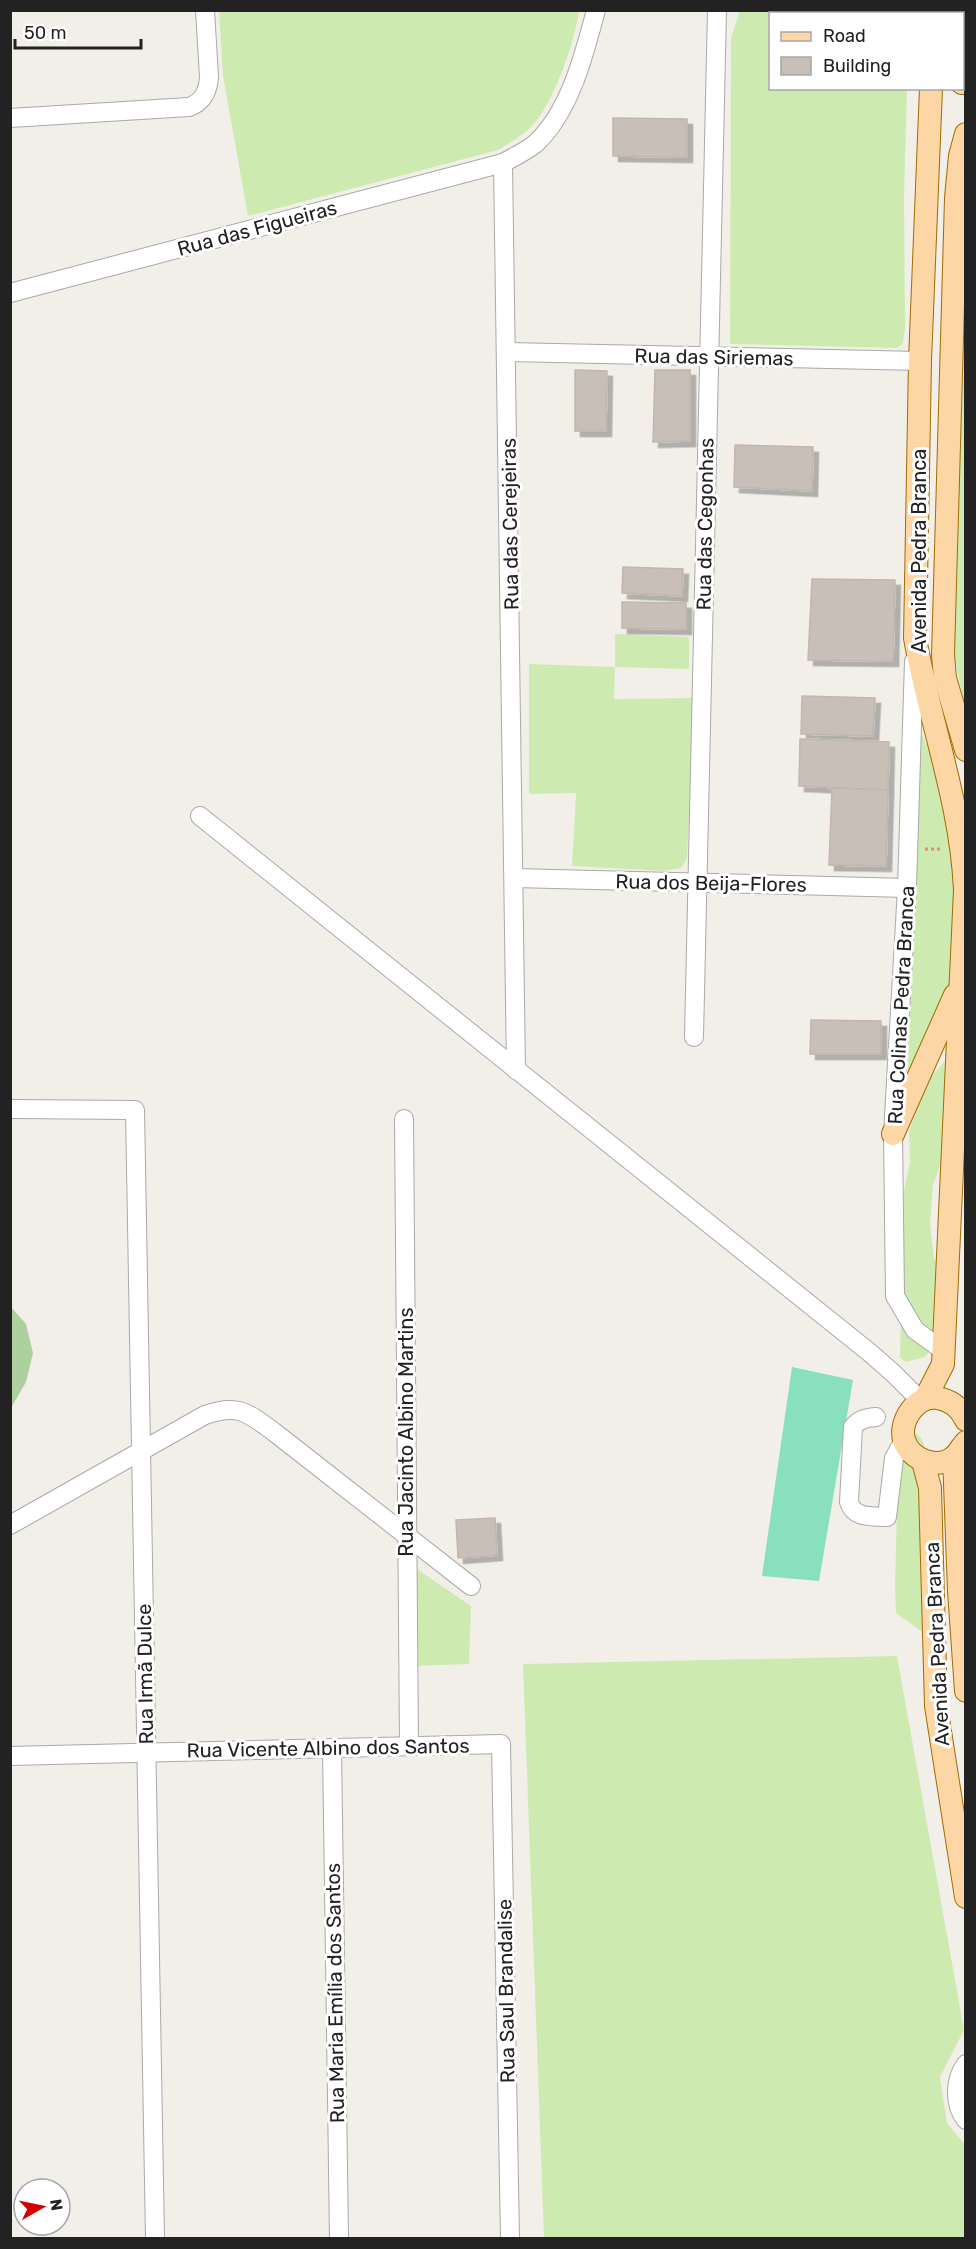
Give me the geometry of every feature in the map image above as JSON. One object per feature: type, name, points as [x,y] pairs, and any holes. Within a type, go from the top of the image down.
[{"type":"main road","name":"Avenida Pedra Branca","points":[[904,1440],[904,1420],[923,1400],[943,1364],[965,890],[956,806],[924,685],[915,638],[920,361],[931,90]]},
{"type":"main road","name":"Avenida Pedra Branca","points":[[966,134],[960,156],[956,198],[943,655],[945,678],[966,750]]},
{"type":"main road","points":[[894,1134],[961,982]]},
{"type":"main road","points":[[923,1400],[936,1398],[955,1405],[965,1415]]},
{"type":"main road","points":[[904,1440],[916,1457],[923,1461],[935,1463],[961,1452]]},
{"type":"main road","name":"Avenida Pedra Branca","points":[[961,1452],[959,1592],[966,1691]]},
{"type":"main road","name":"Avenida Pedra Branca","points":[[923,1461],[930,1488],[936,1706],[966,1898]]},
{"type":"main road","points":[[959,1592],[966,1539]]},
{"type":"street","points":[[10,118],[189,107],[198,104],[208,88],[209,77],[205,10]]},
{"type":"street","points":[[504,163],[535,144],[560,112],[581,68],[596,10]]},
{"type":"street","name":"Rua das Cegonhas","points":[[694,1037],[717,10]]},
{"type":"street","name":"Rua das Figueiras","points":[[10,293],[504,163]]},
{"type":"street","name":"Rua das Cerejeiras","points":[[504,163],[516,1070]]},
{"type":"street","name":"Rua das Siriemas","points":[[507,352],[920,361]]},
{"type":"street","name":"Rua Colinas Pedra Branca","points":[[915,638],[908,888],[894,1134],[895,1296],[915,1330],[944,1351]]},
{"type":"street","points":[[200,816],[869,1352],[923,1400]]},
{"type":"street","name":"Rua dos Beija-Flores","points":[[514,878],[908,888]]},
{"type":"street","name":"Rua Irmã Dulce","points":[[10,1109],[135,1110],[155,2238]]},
{"type":"street","name":"Rua Jacinto Albino Martins","points":[[404,1119],[409,1746]]},
{"type":"street","points":[[10,1525],[205,1415],[230,1408],[243,1412],[274,1432],[471,1586]]},
{"type":"street","points":[[876,1417],[864,1418],[853,1427],[849,1502],[851,1509],[857,1514],[887,1517],[894,1458],[904,1440]]},
{"type":"street","name":"Rua Vicente Albino dos Santos","points":[[10,1756],[501,1743]]},
{"type":"street","name":"Rua Saul Brandalise","points":[[501,1743],[510,2238]]},
{"type":"street","name":"Rua Maria Emília dos Santos","points":[[332,1748],[339,2238]]},
{"type":"street","points":[[966,2064],[957,2084],[957,2101],[966,2120]]},
{"type":"path","points":[[909,849],[962,850]]},
{"type":"green space","points":[[219,10],[579,11],[573,40],[554,91],[538,119],[510,143],[498,150],[248,216],[223,76]]},
{"type":"green space","points":[[740,10],[901,10],[904,12],[769,12],[769,90],[907,90],[904,196],[905,328],[903,344],[897,348],[730,344],[731,38]]},
{"type":"green space","points":[[964,17],[965,17],[966,65],[964,66]]},
{"type":"green space","points":[[965,192],[965,710],[954,653]]},
{"type":"green space","points":[[615,634],[689,637],[689,669],[615,667]]},
{"type":"green space","points":[[529,664],[615,667],[614,699],[694,698],[687,859],[681,868],[663,871],[572,866],[576,793],[529,794]]},
{"type":"green space","points":[[918,726],[935,763],[957,871],[954,965],[949,990],[907,1080]]},
{"type":"green space","points":[[944,1062],[946,1064],[943,1158],[933,1185],[930,1224],[934,1258],[940,1271],[933,1346],[925,1357],[906,1362],[900,1358],[904,1191],[910,1162],[909,1131],[928,1080]]},
{"type":"green space","points":[[11,1307],[26,1324],[33,1353],[26,1382],[11,1408]]},
{"type":"green space","points":[[792,1367],[853,1380],[819,1581],[762,1576]]},
{"type":"green space","points":[[906,1425],[921,1438],[927,1452],[925,1634],[896,1613],[899,1429]]},
{"type":"green space","points":[[411,1565],[471,1606],[469,1664],[410,1666]]},
{"type":"green space","points":[[897,1656],[964,2030],[940,2077],[947,2123],[965,2145],[965,2238],[544,2238],[523,1664]]},
{"type":"building","points":[[613,118],[687,119],[687,157],[613,156]]},
{"type":"building","points":[[575,370],[607,371],[606,431],[575,431]]},
{"type":"building","points":[[655,370],[690,370],[690,441],[653,442]]},
{"type":"building","points":[[735,445],[813,447],[812,491],[734,487]]},
{"type":"building","points":[[623,567],[683,569],[682,596],[622,593]]},
{"type":"building","points":[[812,579],[895,580],[893,661],[808,660]]},
{"type":"building","points":[[622,602],[686,603],[686,629],[622,628]]},
{"type":"building","points":[[802,696],[875,698],[873,736],[801,734]]},
{"type":"building","points":[[800,739],[889,742],[888,790],[799,786]]},
{"type":"building","points":[[832,788],[888,790],[886,866],[829,865]]},
{"type":"building","points":[[811,1020],[881,1021],[881,1054],[810,1054]]},
{"type":"building","points":[[495,1518],[497,1555],[458,1558],[456,1520]]}]
